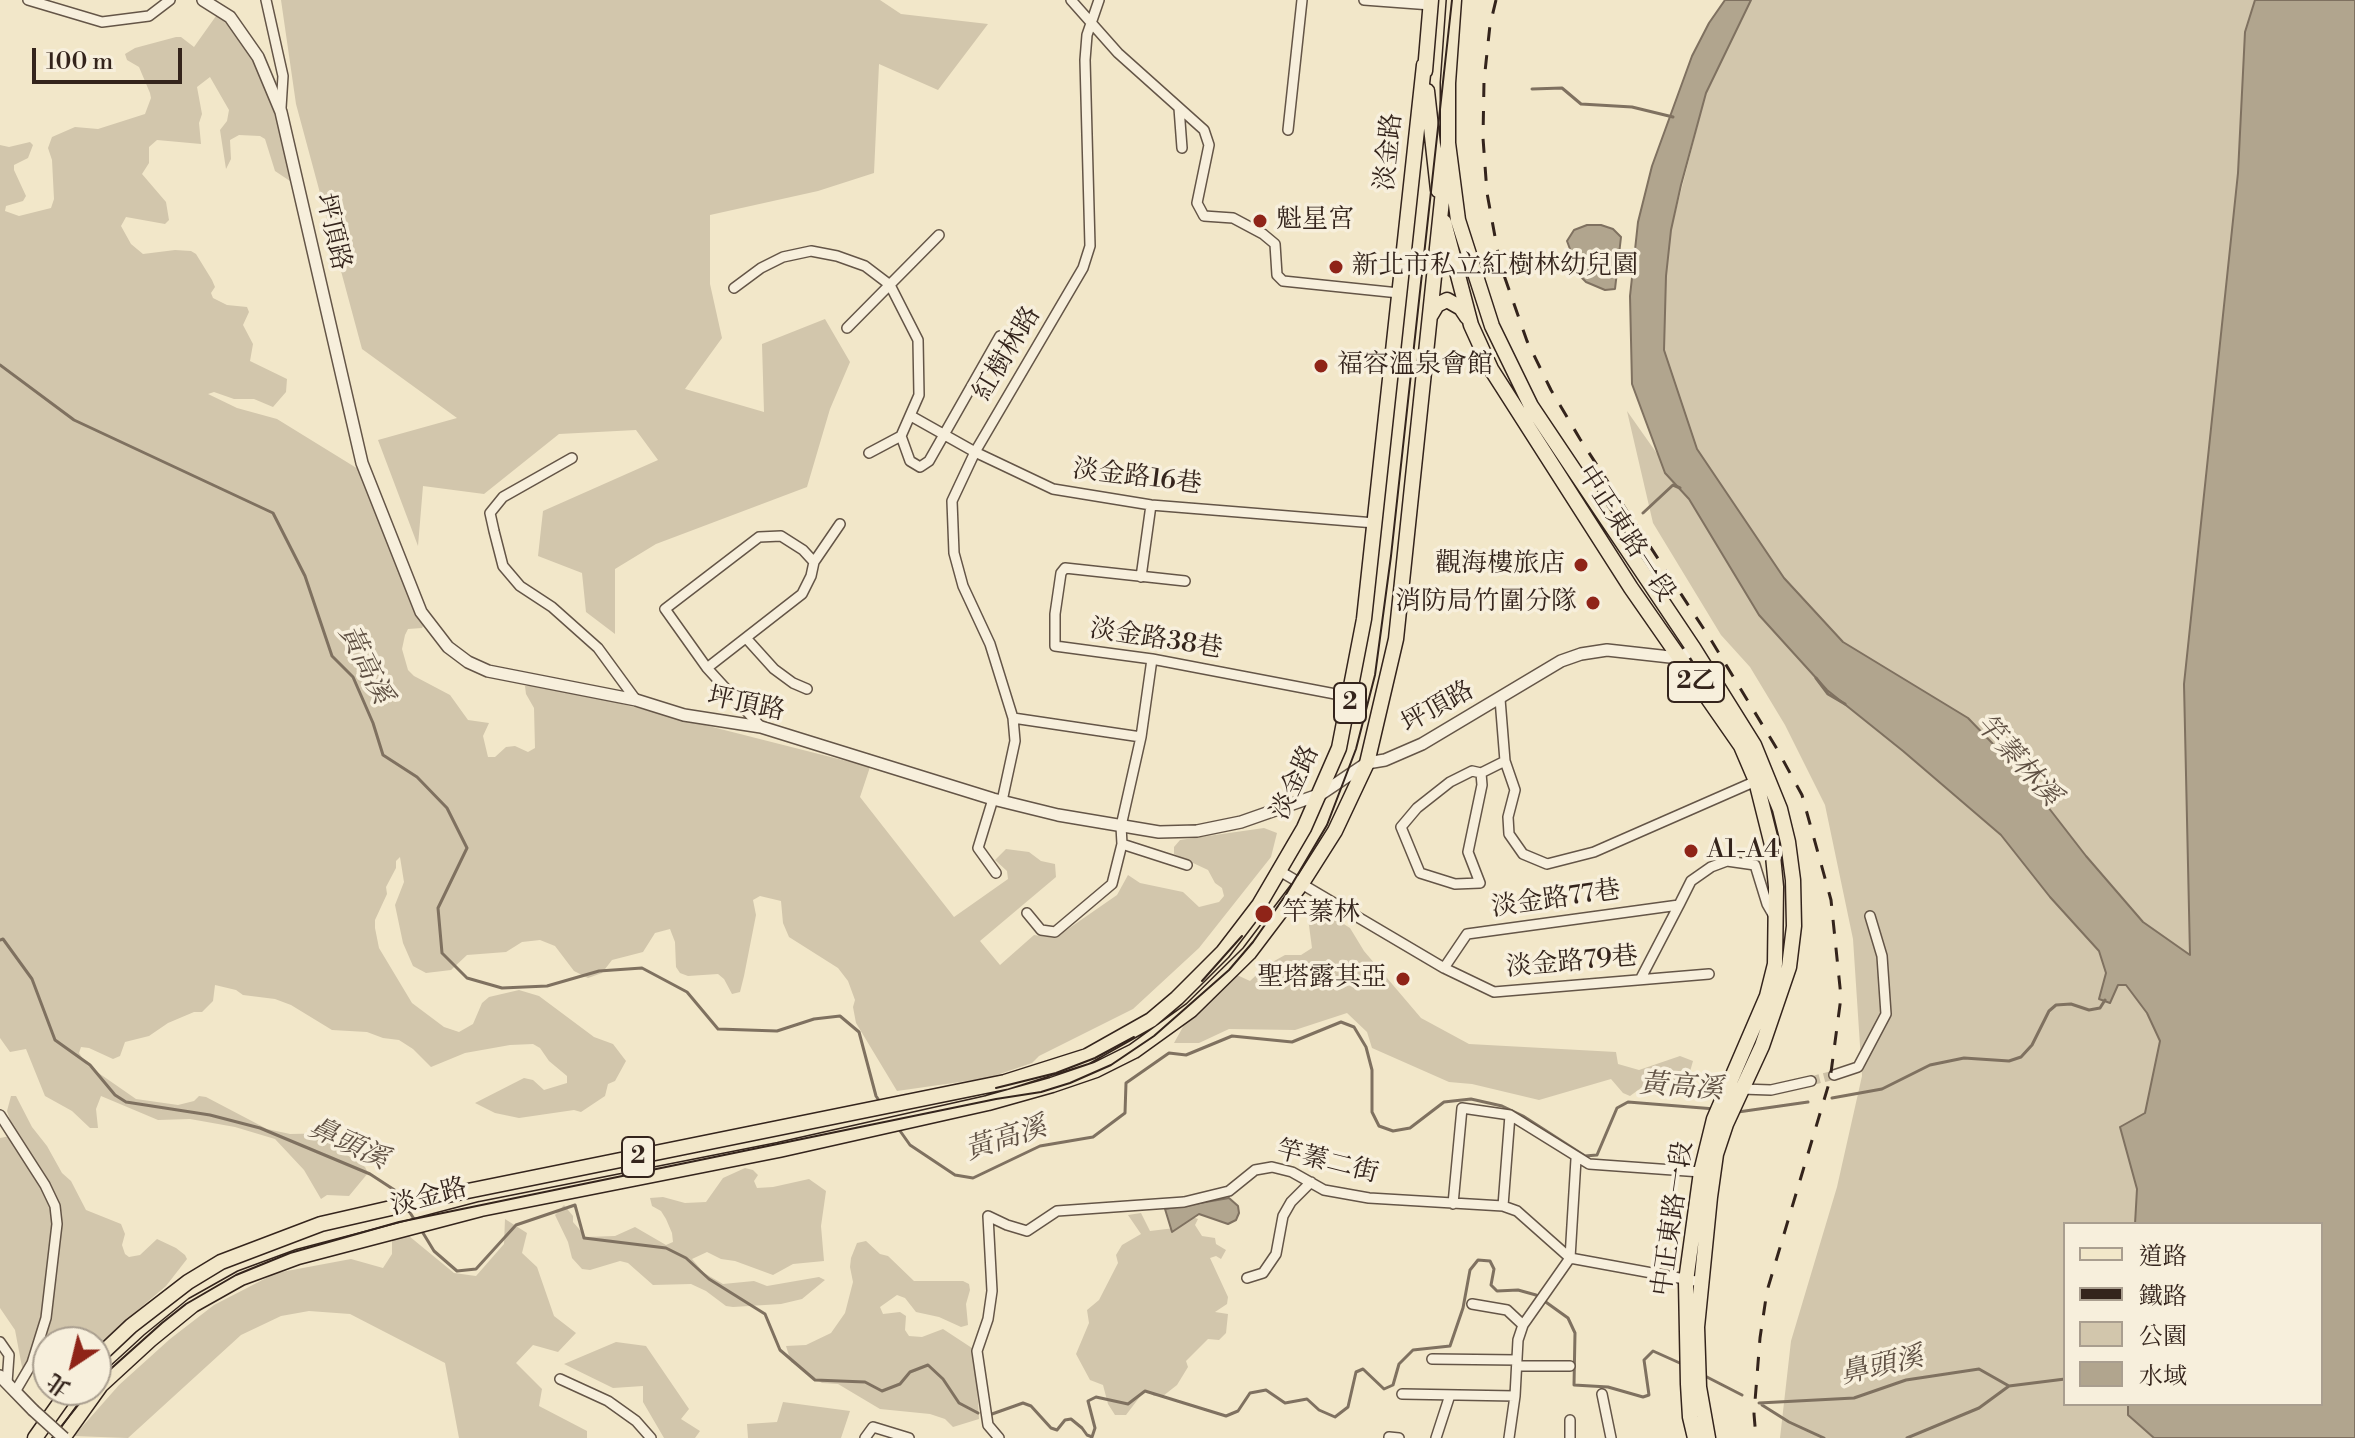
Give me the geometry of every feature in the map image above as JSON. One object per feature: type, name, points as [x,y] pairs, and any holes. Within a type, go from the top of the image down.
[{"type":"main road","name":"中正東路一段","points":[[1454,0],[1448,143],[1458,220],[1492,326],[1531,406],[1694,649],[1754,745],[1768,776],[1788,842],[1794,926],[1789,967],[1772,1021],[1742,1089]]},
{"type":"main road","name":"中正東路一段","points":[[1431,2],[1424,65],[1441,211],[1471,325],[1491,369],[1517,412],[1679,658],[1741,746],[1756,781],[1772,845],[1775,964],[1767,996],[1732,1077],[1701,1172],[1691,1327],[1693,1386]]},
{"type":"main road","name":"淡金路","points":[[112,1344],[188,1282],[221,1262],[321,1224],[1005,1082],[1052,1069],[1087,1056],[1151,1020],[1223,952],[1259,905],[1321,794],[1339,748],[1351,697],[1375,523],[1424,65]]},
{"type":"main road","points":[[1441,211],[1448,143]]},
{"type":"main road","name":"淡金路","points":[[63,1438],[101,1385],[193,1305],[241,1278],[298,1257],[481,1209],[869,1130],[1052,1085],[1096,1070],[1134,1051],[1191,1010],[1249,953],[1302,883],[1335,831],[1367,763],[1396,639],[1441,211]]},
{"type":"main road","points":[[1428,323],[1437,305],[1447,300],[1461,308],[1471,325]]},
{"type":"main road","name":"2乙","points":[[1720,1121],[1742,1089]]},
{"type":"main road","name":"中正東路一段","points":[[1694,1282],[1720,1121]]},
{"type":"main road","name":"2乙","points":[[1693,1386],[1690,1417],[1695,1438]]},
{"type":"main road","name":"2乙","points":[[1693,1386],[1708,1438]]},
{"type":"main road","points":[[38,1433],[57,1406]]},
{"type":"street","points":[[28,0],[102,22],[149,16],[170,0]]},
{"type":"street","name":"坪頂路","points":[[203,0],[230,17],[258,57],[281,112],[362,463],[421,612],[448,647],[468,662],[488,671],[636,700],[684,715],[761,727],[997,800],[1159,832],[1197,831],[1241,822],[1321,794],[1367,763],[1385,760],[1422,744],[1561,661],[1581,654],[1607,650],[1679,658]]},
{"type":"street","points":[[266,0],[283,76],[281,112]]},
{"type":"street","points":[[1071,0],[1118,53],[1204,130],[1209,145],[1197,203],[1204,216],[1233,218],[1263,234],[1275,244],[1277,275],[1283,281],[1399,293]]},
{"type":"street","name":"紅樹林路","points":[[996,873],[978,848],[1015,741],[1013,718],[990,644],[963,586],[954,553],[952,501],[975,452],[1083,268],[1090,246],[1085,60],[1087,35],[1099,0]]},
{"type":"street","points":[[1288,130],[1302,0]]},
{"type":"street","points":[[1364,0],[1431,2]]},
{"type":"street","points":[[1179,108],[1182,148]]},
{"type":"street","points":[[847,328],[939,235]]},
{"type":"street","points":[[734,288],[761,268],[783,257],[811,251],[865,266],[890,285],[918,340],[919,395],[901,436],[869,453]]},
{"type":"street","points":[[901,436],[910,461],[920,467],[929,461],[1000,336]]},
{"type":"street","name":"淡金路16巷","points":[[911,416],[975,452],[1053,489],[1151,505],[1375,523]]},
{"type":"street","points":[[572,458],[503,497],[490,513],[503,566],[520,586],[552,607],[598,648],[636,700]]},
{"type":"street","points":[[1141,577],[1151,505]]},
{"type":"street","points":[[707,668],[802,594],[814,562],[840,524]]},
{"type":"street","points":[[761,727],[707,668],[665,609],[759,537],[781,536],[803,550],[814,562]]},
{"type":"street","name":"淡金路38巷","points":[[1185,581],[1065,568],[1061,573],[1052,613],[1055,646],[1152,659],[1351,697]]},
{"type":"street","points":[[746,638],[774,669],[807,689]]},
{"type":"street","points":[[1679,658],[1694,649]]},
{"type":"street","points":[[1027,913],[1041,930],[1055,932],[1112,884],[1122,844],[1121,826],[1141,737],[1152,659]]},
{"type":"street","points":[[1500,699],[1505,761],[1515,790],[1508,817],[1509,834],[1523,854],[1547,864],[1594,852],[1756,781]]},
{"type":"street","points":[[1013,718],[1141,737]]},
{"type":"street","points":[[1481,773],[1482,785],[1468,852],[1480,883],[1455,884],[1420,873],[1401,827],[1417,808],[1450,782],[1472,771],[1481,773],[1505,761]]},
{"type":"street","points":[[1122,844],[1187,865]]},
{"type":"street","points":[[1641,978],[1691,881],[1711,867],[1727,861],[1755,865],[1767,904],[1776,920]]},
{"type":"street","points":[[1278,870],[1444,968]]},
{"type":"street","name":"淡金路77巷","points":[[1444,968],[1467,934],[1679,905]]},
{"type":"street","points":[[1834,1075],[1858,1067],[1886,1014],[1882,956],[1870,916]]},
{"type":"street","name":"淡金路79巷","points":[[1444,968],[1494,992],[1709,974]]},
{"type":"street","points":[[1742,1089],[1771,1090],[1811,1081]]},
{"type":"street","points":[[1453,1204],[1462,1108],[1510,1115],[1576,1159],[1589,1164],[1701,1172]]},
{"type":"street","points":[[0,1115],[45,1185],[55,1206],[57,1224],[46,1318],[32,1363],[7,1384]]},
{"type":"street","points":[[1510,1115],[1503,1206],[1517,1211],[1570,1258],[1694,1282]]},
{"type":"street","points":[[1509,1438],[1518,1340],[1523,1325],[1570,1258],[1576,1159]]},
{"type":"street","name":"竿蓁二街","points":[[999,1438],[988,1425],[977,1351],[988,1319],[992,1291],[988,1216],[1027,1231],[1057,1211],[1184,1202],[1229,1191],[1255,1170],[1272,1167],[1292,1172],[1324,1190],[1369,1198],[1503,1206]]},
{"type":"street","points":[[1247,1278],[1263,1273],[1269,1265],[1276,1254],[1283,1216],[1291,1202],[1311,1182]]},
{"type":"street","points":[[1472,1304],[1507,1310],[1523,1325]]},
{"type":"street","points":[[0,1342],[9,1355],[7,1384],[63,1438]]},
{"type":"street","points":[[1432,1359],[1570,1366]]},
{"type":"street","points":[[560,1379],[608,1401],[636,1421],[651,1438]]},
{"type":"street","points":[[1402,1394],[1515,1396]]},
{"type":"street","points":[[1602,1394],[1611,1438]]},
{"type":"street","points":[[1436,1438],[1450,1395]]},
{"type":"street","points":[[1570,1420],[1570,1438]]},
{"type":"street","points":[[865,1438],[873,1427],[909,1438]]},
{"type":"street","points":[[1389,1437],[1399,1438]]},
{"type":"green space","points":[[281,0],[880,0],[901,14],[988,24],[938,90],[879,64],[874,173],[818,191],[710,215],[710,284],[722,338],[685,389],[764,412],[762,344],[825,319],[850,362],[830,409],[807,487],[656,544],[615,569],[615,634],[586,612],[582,573],[538,556],[543,511],[658,460],[636,430],[559,434],[484,494],[423,486],[418,546],[378,440],[457,418],[362,349],[296,104]]},
{"type":"green space","points":[[1751,0],[2255,0],[2245,32],[2238,173],[2184,684],[2190,956],[2143,922],[1968,718],[1843,642],[1784,578],[1697,449],[1664,350],[1671,230],[1706,93]]},
{"type":"green space","points":[[221,9],[257,63],[288,153],[290,181],[275,171],[265,139],[260,136],[239,135],[230,140],[231,159],[226,169],[220,130],[227,121],[229,110],[210,77],[197,87],[202,114],[199,123],[201,144],[157,140],[149,147],[149,163],[142,174],[166,202],[169,220],[165,224],[126,217],[121,226],[131,244],[143,254],[175,250],[196,254],[215,287],[211,293],[213,298],[227,305],[247,307],[249,312],[243,325],[253,344],[250,361],[287,379],[286,392],[273,407],[254,399],[234,399],[214,392],[208,394],[237,408],[277,419],[363,472],[425,622],[422,628],[408,629],[405,635],[402,649],[408,670],[450,695],[468,720],[489,723],[483,736],[488,757],[495,757],[506,747],[515,746],[528,752],[535,748],[534,708],[525,686],[533,685],[555,687],[870,767],[860,797],[954,917],[1008,879],[1007,871],[995,860],[1006,849],[1029,852],[1041,861],[1055,864],[1056,877],[980,941],[1000,965],[1034,935],[1055,938],[1117,895],[1128,875],[1140,883],[1183,892],[1199,907],[1219,902],[1224,896],[1222,888],[1215,883],[1208,870],[1174,854],[1174,847],[1180,840],[1264,828],[1277,833],[1271,857],[1199,948],[1133,1009],[1039,1056],[1032,1063],[988,1078],[897,1091],[856,1023],[855,1000],[848,981],[838,968],[789,937],[783,923],[781,901],[760,896],[753,900],[756,915],[744,976],[740,992],[732,994],[718,974],[688,976],[680,973],[676,967],[675,942],[670,929],[655,933],[643,952],[612,960],[602,973],[588,978],[574,971],[555,946],[540,940],[522,942],[506,952],[467,955],[451,970],[426,973],[413,966],[403,943],[395,905],[404,882],[400,857],[386,887],[387,894],[375,920],[375,928],[379,948],[412,1003],[444,1027],[459,1032],[473,1024],[482,1003],[489,997],[519,990],[539,996],[594,1037],[613,1044],[626,1061],[615,1081],[608,1084],[605,1096],[581,1112],[574,1110],[519,1118],[495,1113],[475,1103],[524,1078],[533,1080],[544,1090],[567,1083],[567,1076],[533,1044],[465,1053],[431,1067],[399,1040],[367,1032],[332,1030],[291,1005],[275,999],[243,995],[215,985],[213,1001],[202,1012],[194,1012],[168,1023],[149,1036],[125,1042],[120,1056],[113,1059],[81,1047],[79,1053],[87,1065],[136,1099],[178,1105],[194,1101],[199,1096],[206,1097],[267,1129],[290,1134],[338,1133],[347,1155],[365,1167],[368,1173],[349,1196],[327,1195],[321,1199],[304,1170],[275,1139],[235,1127],[190,1119],[158,1120],[101,1096],[96,1109],[98,1128],[90,1128],[72,1111],[45,1096],[26,1049],[10,1052],[0,1038],[0,145],[9,147],[30,142],[33,145],[28,158],[14,165],[26,196],[23,201],[6,206],[5,211],[19,216],[51,208],[54,199],[52,160],[48,148],[52,137],[75,127],[98,129],[145,114],[150,93],[139,67],[127,60],[125,54],[135,48],[176,37],[181,37],[194,47]]},
{"type":"green space","points":[[1627,411],[1689,499],[1759,615],[1827,690],[2001,835],[2050,897],[2099,951],[2107,973],[2119,985],[2126,985],[2147,1013],[2160,1041],[2145,1113],[2120,1127],[2137,1189],[2135,1222],[2063,1222],[2063,1406],[2128,1406],[2129,1415],[2154,1438],[1780,1438],[1791,1341],[1837,1187],[1862,1076],[1853,939],[1825,805],[1785,725],[1750,667],[1721,635],[1653,523]]},
{"type":"green space","points":[[1326,913],[1350,928],[1364,951],[1421,1018],[1469,1044],[1616,1052],[1618,1064],[1639,1070],[1680,1056],[1693,1061],[1689,1075],[1681,1088],[1649,1082],[1630,1096],[1623,1093],[1611,1079],[1539,1100],[1472,1084],[1449,1082],[1372,1048],[1367,1032],[1347,1013],[1295,1030],[1229,1029],[1199,1043],[1174,1043],[1184,1025],[1237,975],[1250,981],[1267,965],[1285,955],[1301,955],[1312,948],[1308,918]]},
{"type":"green space","points":[[11,1096],[16,1096],[32,1127],[62,1173],[71,1181],[86,1210],[121,1224],[125,1234],[122,1245],[125,1254],[129,1257],[140,1255],[157,1239],[176,1248],[187,1259],[166,1286],[112,1333],[112,1326],[32,1326],[32,1372],[22,1367],[15,1330],[0,1308],[0,1138],[15,1135],[7,1111]]},
{"type":"green space","points":[[745,1168],[758,1175],[754,1181],[757,1188],[809,1179],[826,1191],[821,1226],[824,1261],[793,1264],[773,1275],[707,1252],[692,1259],[704,1273],[723,1284],[754,1281],[767,1286],[819,1277],[825,1280],[802,1299],[781,1304],[733,1307],[726,1306],[691,1284],[653,1285],[628,1263],[620,1261],[590,1270],[582,1269],[572,1258],[555,1215],[564,1205],[586,1237],[615,1236],[635,1227],[666,1245],[673,1242],[672,1233],[661,1211],[652,1206],[650,1198],[663,1197],[685,1203],[706,1202],[723,1178]]},
{"type":"green space","points":[[1141,1213],[1150,1231],[1175,1228],[1192,1217],[1198,1219],[1195,1225],[1202,1236],[1215,1238],[1216,1244],[1226,1250],[1221,1259],[1216,1256],[1210,1258],[1228,1297],[1227,1304],[1215,1312],[1228,1314],[1226,1333],[1219,1340],[1208,1339],[1186,1361],[1188,1367],[1177,1385],[1163,1396],[1154,1396],[1145,1390],[1126,1415],[1115,1415],[1108,1404],[1103,1385],[1090,1380],[1076,1354],[1089,1323],[1087,1310],[1099,1300],[1118,1263],[1116,1255],[1122,1245],[1141,1234],[1128,1215]]},
{"type":"green space","points":[[505,1219],[527,1233],[522,1253],[537,1267],[554,1316],[576,1333],[558,1352],[533,1345],[516,1363],[542,1389],[539,1406],[587,1431],[587,1438],[459,1438],[445,1363],[350,1314],[309,1311],[281,1316],[241,1335],[128,1438],[74,1436],[100,1406],[112,1406],[112,1393],[170,1339],[214,1305],[276,1273],[351,1259],[383,1268],[392,1254],[392,1239],[409,1236],[454,1273],[476,1276],[504,1244]]},
{"type":"green space","points":[[866,1241],[880,1254],[888,1256],[914,1281],[963,1281],[969,1284],[966,1304],[968,1325],[961,1327],[939,1317],[916,1312],[905,1298],[897,1295],[880,1307],[883,1314],[900,1312],[906,1316],[905,1330],[909,1336],[922,1337],[943,1329],[975,1350],[979,1419],[953,1427],[945,1419],[930,1414],[880,1409],[838,1384],[822,1383],[791,1362],[786,1346],[806,1345],[831,1333],[845,1313],[853,1282],[851,1258],[857,1243]]},
{"type":"green space","points":[[616,1342],[646,1346],[689,1409],[681,1419],[700,1431],[695,1438],[664,1438],[643,1402],[643,1386],[613,1388],[564,1364]]},
{"type":"green space","points":[[783,1402],[850,1411],[841,1438],[748,1438],[747,1424],[777,1422]]},
{"type":"water","points":[[1725,0],[1751,0],[1706,93],[1671,230],[1664,350],[1697,449],[1784,578],[1843,642],[1968,718],[2024,776],[2086,856],[2143,922],[2190,955],[2184,684],[2238,173],[2245,32],[2255,0],[2355,0],[2355,1438],[2154,1438],[2128,1415],[2128,1406],[2323,1406],[2323,1222],[2135,1222],[2137,1189],[2120,1127],[2145,1113],[2160,1041],[2147,1013],[2126,985],[2118,985],[2110,1003],[2099,999],[2106,973],[2099,951],[2050,897],[2001,835],[1827,690],[1759,615],[1689,499],[1665,473],[1632,384],[1630,296],[1638,222],[1652,166],[1692,56]]},
{"type":"water","points":[[1587,225],[1613,229],[1621,237],[1615,289],[1605,290],[1580,276],[1567,241],[1574,230]]},
{"type":"water","points":[[1229,1198],[1238,1206],[1236,1220],[1228,1224],[1199,1214],[1172,1232],[1165,1209]]},
{"type":"waterway","points":[[1532,89],[1562,88],[1581,104],[1632,107],[1673,117]]},
{"type":"waterway","name":"黃高溪","points":[[0,365],[74,420],[273,513],[305,576],[332,656],[353,677],[383,755],[417,777],[447,808],[467,848],[438,908],[442,953],[467,978],[502,988],[547,986],[599,971],[642,968],[687,992],[718,1029],[777,1031],[814,1019],[840,1016],[859,1032],[880,1102]]},
{"type":"waterway","name":"竿蓁林溪","points":[[1643,513],[1673,485],[1680,488]]},
{"type":"waterway","name":"竿蓁林溪","points":[[1816,678],[1828,694],[1845,704]]},
{"type":"waterway","name":"鼻頭溪","points":[[0,940],[3,939],[32,979],[55,1040],[90,1065],[115,1095],[126,1102],[210,1115],[260,1128],[370,1174],[396,1191],[403,1201]]},
{"type":"waterway","name":"黃高溪","points":[[1832,1098],[1882,1089],[1930,1065],[1964,1058],[2009,1061],[2021,1057],[2032,1045],[2049,1011],[2056,1005],[2071,1004],[2089,1010],[2100,1008],[2105,1000]]},
{"type":"waterway","name":"黃高溪","points":[[898,1128],[910,1145],[955,1175],[973,1178],[1040,1146],[1093,1137],[1125,1113],[1126,1083],[1169,1053],[1186,1055],[1232,1036],[1292,1042],[1341,1022],[1354,1027],[1366,1047],[1372,1070],[1372,1112],[1379,1126],[1393,1131],[1410,1128],[1444,1102],[1471,1099],[1502,1106],[1523,1116],[1585,1156],[1597,1155],[1617,1108],[1628,1102],[1715,1109]]},
{"type":"waterway","name":"黃高溪","points":[[1738,1112],[1808,1102]]},
{"type":"waterway","name":"鼻頭溪","points":[[420,1228],[434,1251],[457,1271],[476,1269],[516,1225],[575,1205],[584,1238],[666,1248],[686,1258],[709,1279],[765,1314],[780,1350],[815,1380],[865,1382],[882,1391],[900,1384],[910,1372],[928,1365],[943,1379],[959,1403],[978,1413]]},
{"type":"waterway","name":"鼻頭溪","points":[[407,1208],[416,1222]]},
{"type":"waterway","name":"鼻頭溪","points":[[992,1414],[1023,1403],[1031,1406],[1051,1428],[1057,1430],[1065,1420],[1071,1419],[1092,1437],[1095,1428],[1088,1401],[1096,1397],[1128,1404],[1145,1391],[1226,1416],[1238,1411],[1250,1393],[1266,1390],[1285,1403],[1307,1399],[1319,1410],[1335,1417],[1348,1407],[1356,1372],[1363,1369],[1384,1389],[1393,1385],[1399,1364],[1413,1350],[1450,1346],[1463,1308],[1470,1270],[1478,1260],[1490,1261],[1494,1269],[1491,1285],[1497,1291],[1518,1290],[1536,1295],[1568,1318],[1575,1333],[1574,1385],[1608,1387],[1643,1397],[1649,1395],[1644,1360],[1653,1351],[1682,1364]]},
{"type":"waterway","name":"鼻頭溪","points":[[1759,1403],[1854,1398],[1906,1380],[1979,1369],[2009,1386]]},
{"type":"waterway","name":"鼻頭溪","points":[[1703,1375],[1742,1395]]},
{"type":"waterway","name":"鼻頭溪","points":[[1907,1438],[1979,1408],[2009,1386],[2063,1379]]},
{"type":"waterway","name":"鼻頭溪","points":[[1762,1405],[1824,1438]]},
{"type":"tunnel","points":[[1811,1081],[1834,1075]]},
{"type":"tram line","points":[[112,1368],[186,1304],[236,1275],[290,1253],[399,1222],[1041,1092],[1070,1083],[1111,1065],[1154,1036],[1229,970],[1285,896],[1327,825],[1356,749],[1375,675],[1391,556],[1452,0]]},
{"type":"tram line","points":[[1202,981],[1242,936]]},
{"type":"tram line","points":[[996,1088],[1056,1073],[1095,1058],[1134,1037]]},
{"type":"tram line","points":[[52,1438],[77,1406]]},
{"type":"railway","points":[[1496,0],[1484,81],[1483,138],[1487,193],[1500,264],[1527,341],[1580,439],[1711,640],[1777,749],[1802,795],[1831,900],[1841,997],[1830,1080],[1767,1291],[1754,1414],[1756,1438]]},
{"type":"place","name":"魁星宮","points":[[1260,221]]},
{"type":"place","name":"新北市私立紅樹林幼兒園","points":[[1336,267]]},
{"type":"place","name":"福容溫泉會館","points":[[1321,366]]},
{"type":"place","name":"觀海樓旅店","points":[[1581,565]]},
{"type":"place","name":"消防局竹圍分隊","points":[[1593,603]]},
{"type":"place","name":"A1-A4","points":[[1691,851]]},
{"type":"place","name":"竿蓁林","points":[[1264,914]]},
{"type":"place","name":"聖塔露其亞","points":[[1403,979]]}]
